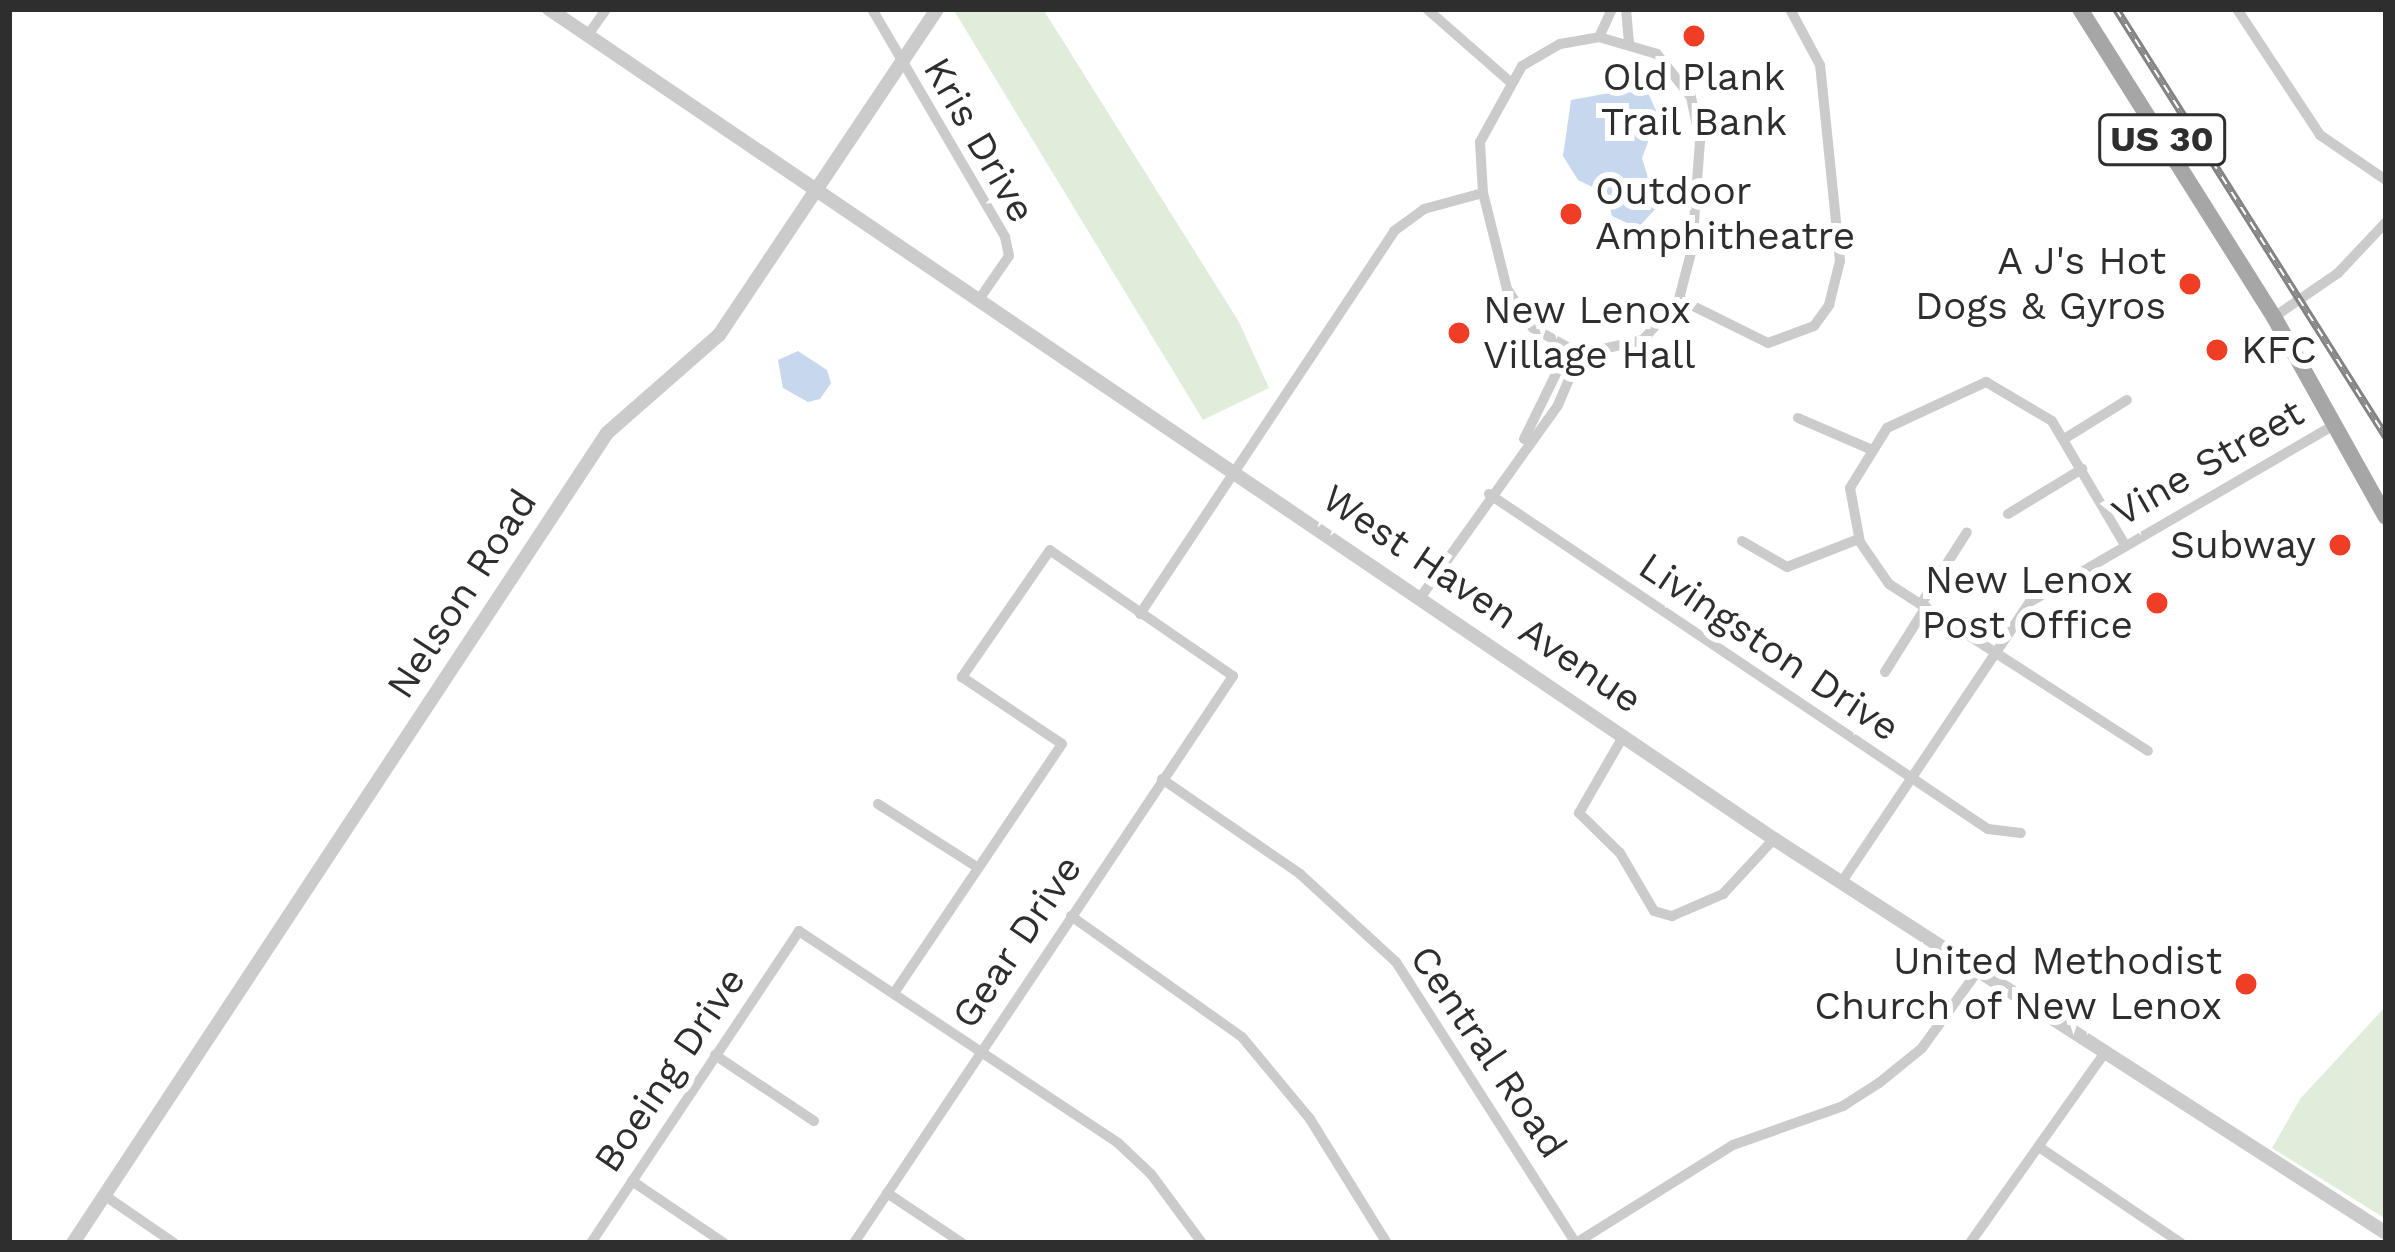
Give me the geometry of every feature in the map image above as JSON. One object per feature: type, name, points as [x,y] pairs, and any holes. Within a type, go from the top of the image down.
[{"type":"main road","name":"US 30","points":[[2080,9],[2274,317],[2386,518]]},
{"type":"street","name":"West Haven Avenue","points":[[549,9],[1774,839],[2386,1233]]},
{"type":"street","points":[[588,35],[606,9]]},
{"type":"street","name":"Kris Drive","points":[[872,9],[1005,236],[1009,256],[980,298]]},
{"type":"street","name":"Nelson Road","points":[[73,1243],[607,433],[719,335],[938,9]]},
{"type":"street","points":[[1427,9],[1508,80]]},
{"type":"street","points":[[1599,37],[1612,9]]},
{"type":"street","points":[[1626,9],[1629,42]]},
{"type":"street","points":[[1679,299],[1768,343],[1814,326],[1828,305],[1840,261],[1820,64],[1790,9]]},
{"type":"street","points":[[2237,9],[2320,135],[2386,180]]},
{"type":"street","points":[[1599,37],[1629,42],[1676,75],[1698,125],[1692,248],[1679,299],[1642,340],[1574,351],[1533,328],[1515,304],[1483,193],[1480,142],[1508,80],[1560,44],[1599,37]]},
{"type":"street","points":[[1202,1243],[1136,1158],[894,993],[1062,744],[962,677],[1050,550],[1140,614],[1394,231],[1424,208],[1483,193]]},
{"type":"street","points":[[2274,317],[2338,273],[2386,222]]},
{"type":"street","points":[[1420,598],[1520,448],[1574,351]]},
{"type":"street","points":[[2125,545],[2064,439],[2041,411],[1986,382],[1887,428],[1850,488],[1859,539],[1889,584],[2148,751]]},
{"type":"street","points":[[2064,439],[2127,400]]},
{"type":"street","points":[[1798,418],[1870,449]]},
{"type":"street","name":"Vine Street","points":[[1841,883],[2030,602],[2336,424]]},
{"type":"street","points":[[2008,514],[2082,470]]},
{"type":"street","name":"Livingston Drive","points":[[1489,494],[1988,829],[2021,833]]},
{"type":"street","points":[[1886,672],[1967,532]]},
{"type":"street","points":[[1742,541],[1787,567],[1859,539]]},
{"type":"street","name":"Gear Drive","points":[[854,1243],[1233,676],[1140,614]]},
{"type":"street","points":[[1624,735],[1579,813],[1613,844],[1654,911],[1672,916],[1724,894],[1774,839]]},
{"type":"street","name":"Central Road","points":[[1162,779],[1300,874],[1396,962],[1576,1243]]},
{"type":"street","points":[[878,804],[976,867]]},
{"type":"street","points":[[1071,916],[1242,1036],[1310,1119],[1387,1243]]},
{"type":"street","name":"Boeing Drive","points":[[591,1243],[799,931],[894,993]]},
{"type":"street","points":[[1576,1243],[1733,1145],[1844,1106],[1879,1083],[1922,1048],[1977,972]]},
{"type":"street","points":[[715,1055],[814,1121]]},
{"type":"street","points":[[1970,1243],[2042,1149],[2103,1055]]},
{"type":"street","points":[[2042,1149],[2181,1243]]},
{"type":"street","points":[[632,1181],[724,1243]]},
{"type":"street","points":[[887,1193],[962,1243]]},
{"type":"street","points":[[104,1195],[174,1243]]},
{"type":"green space","points":[[953,9],[1043,9],[1239,322],[1269,388],[1203,420]]},
{"type":"green space","points":[[2386,1006],[2386,1219],[2272,1148],[2300,1099]]},
{"type":"water","points":[[1620,91],[1649,95],[1658,115],[1642,158],[1657,207],[1638,228],[1612,216],[1605,193],[1578,180],[1563,156],[1571,100]]},
{"type":"water","points":[[798,351],[827,370],[831,383],[820,399],[808,402],[783,388],[778,360]]},
{"type":"railway","points":[[2116,9],[2386,437]]},
{"type":"place","name":"Old Plank Trail Bank","points":[[1694,36]]},
{"type":"place","name":"Outdoor Amphitheatre","points":[[1571,214]]},
{"type":"place","name":"A J's Hot Dogs & Gyros","points":[[2190,284]]},
{"type":"place","name":"New Lenox Village Hall","points":[[1459,333]]},
{"type":"place","name":"KFC","points":[[2217,350]]},
{"type":"place","name":"Subway","points":[[2340,545]]},
{"type":"place","name":"New Lenox Post Office","points":[[2157,603]]},
{"type":"place","name":"United Methodist Church of New Lenox","points":[[2246,984]]}]
